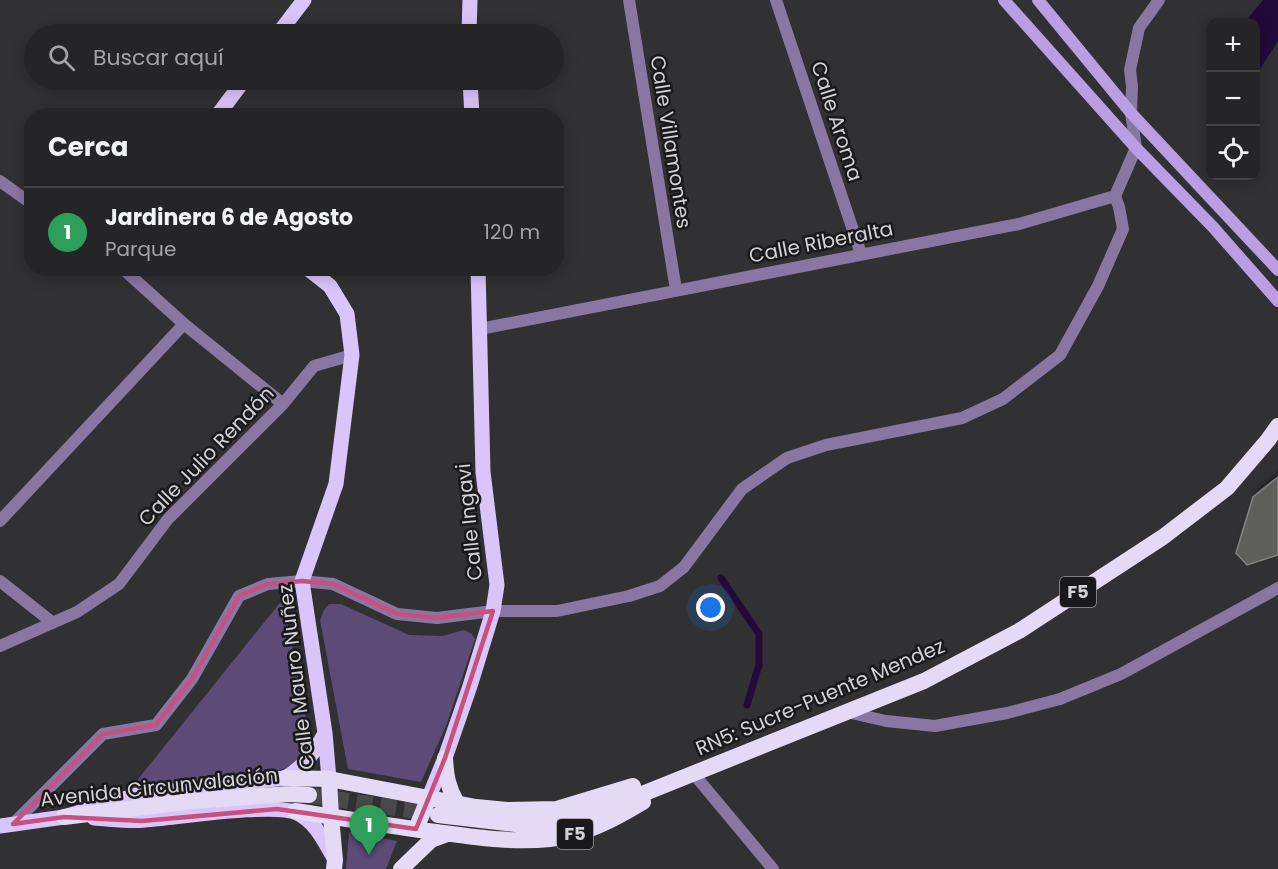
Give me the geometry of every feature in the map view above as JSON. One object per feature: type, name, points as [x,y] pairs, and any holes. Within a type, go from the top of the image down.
[{"type":"highway","name":"RN5: Sucre-Puente Mendez","points":[[692,773],[924,681],[1019,631],[1163,537],[1227,488],[1278,426]]},
{"type":"highway","points":[[445,758],[447,784],[457,803]]},
{"type":"highway","points":[[438,814],[524,825],[553,824],[590,814],[692,773]]},
{"type":"highway","name":"F5","points":[[328,779],[507,810],[557,809],[630,787],[692,773]]},
{"type":"highway","name":"F5","points":[[331,817],[513,841],[551,839],[591,829],[692,773]]},
{"type":"highway","points":[[285,778],[328,779],[334,865]]},
{"type":"highway","name":"Avenida Circunvalación","points":[[64,817],[193,801],[288,794],[309,795]]},
{"type":"highway","points":[[400,869],[429,797]]},
{"type":"highway","points":[[295,812],[331,817]]},
{"type":"highway","points":[[400,869],[431,840],[447,834]]},
{"type":"main road","points":[[286,24],[304,0]]},
{"type":"main road","points":[[469,24],[470,0]]},
{"type":"main road","points":[[1004,0],[1136,148],[1213,227],[1278,301]]},
{"type":"main road","points":[[1038,0],[1131,113],[1278,270]]},
{"type":"main road","points":[[223,108],[236,90]]},
{"type":"main road","points":[[471,90],[472,108]]},
{"type":"main road","name":"Calle Mauro Nuñez","points":[[317,276],[330,286],[347,314],[352,355],[336,484],[302,581],[325,733],[328,779]]},
{"type":"main road","name":"Calle Ingavi","points":[[429,797],[445,758],[493,611],[497,585],[483,472],[478,276]]},
{"type":"main road","points":[[64,817],[137,795],[285,778],[300,769],[312,757],[325,733]]},
{"type":"main road","points":[[64,817],[142,821],[277,809],[295,812],[310,821],[322,836],[334,865]]},
{"type":"main road","name":"Avenida Circunvalación","points":[[7,825],[64,817]]},
{"type":"street","name":"Calle Villamontes","points":[[629,0],[676,290]]},
{"type":"street","name":"Calle Aroma","points":[[776,0],[861,254]]},
{"type":"street","points":[[7,825],[103,734],[156,725],[192,679],[239,596],[268,584],[302,581],[333,584],[397,614],[437,618],[493,611],[557,611],[629,596],[660,586],[684,567],[742,489],[787,458],[826,445],[962,418],[1003,399],[1060,355],[1098,286],[1123,229],[1115,196],[1136,148],[1131,113],[1131,70],[1139,28],[1159,0]]},
{"type":"street","points":[[0,182],[24,198]]},
{"type":"street","name":"Calle Riberalta","points":[[480,329],[1019,224],[1115,196]]},
{"type":"street","points":[[131,276],[184,324],[283,404]]},
{"type":"street","points":[[0,521],[184,324]]},
{"type":"street","name":"Calle Julio Rendón","points":[[0,646],[77,612],[119,584],[168,519],[283,404],[314,366],[352,355]]},
{"type":"street","points":[[0,581],[53,623]]},
{"type":"street","points":[[847,712],[886,722],[935,726],[1007,713],[1060,699],[1121,674],[1278,588]]},
{"type":"street","points":[[692,773],[773,869]]},
{"type":"highlighted area","points":[[302,581],[333,584],[397,614],[437,618],[493,611],[445,758],[416,829],[277,809],[142,821],[64,817],[13,824],[103,734],[156,725],[192,679],[239,596],[268,584]]},
{"type":"shaded area","points":[[1263,0],[1278,0],[1278,41],[1260,69],[1260,18],[1248,18]]},
{"type":"shaded area","points":[[283,599],[310,739],[296,762],[272,772],[131,788]]},
{"type":"shaded area","points":[[329,604],[341,604],[409,635],[442,636],[464,630],[472,634],[475,639],[446,726],[421,782],[348,769],[320,620]]},
{"type":"shaded area","points":[[349,832],[397,841],[386,869],[346,869]]},
{"type":"building","points":[[1278,477],[1278,555],[1247,565],[1236,553],[1253,497]]},
{"type":"waterway","points":[[721,578],[759,634],[759,665],[747,705]]},
{"type":"tunnel","points":[[309,795],[436,814]]},
{"type":"place","name":"Jardinera 6 de Agosto","points":[[369,855]]}]
